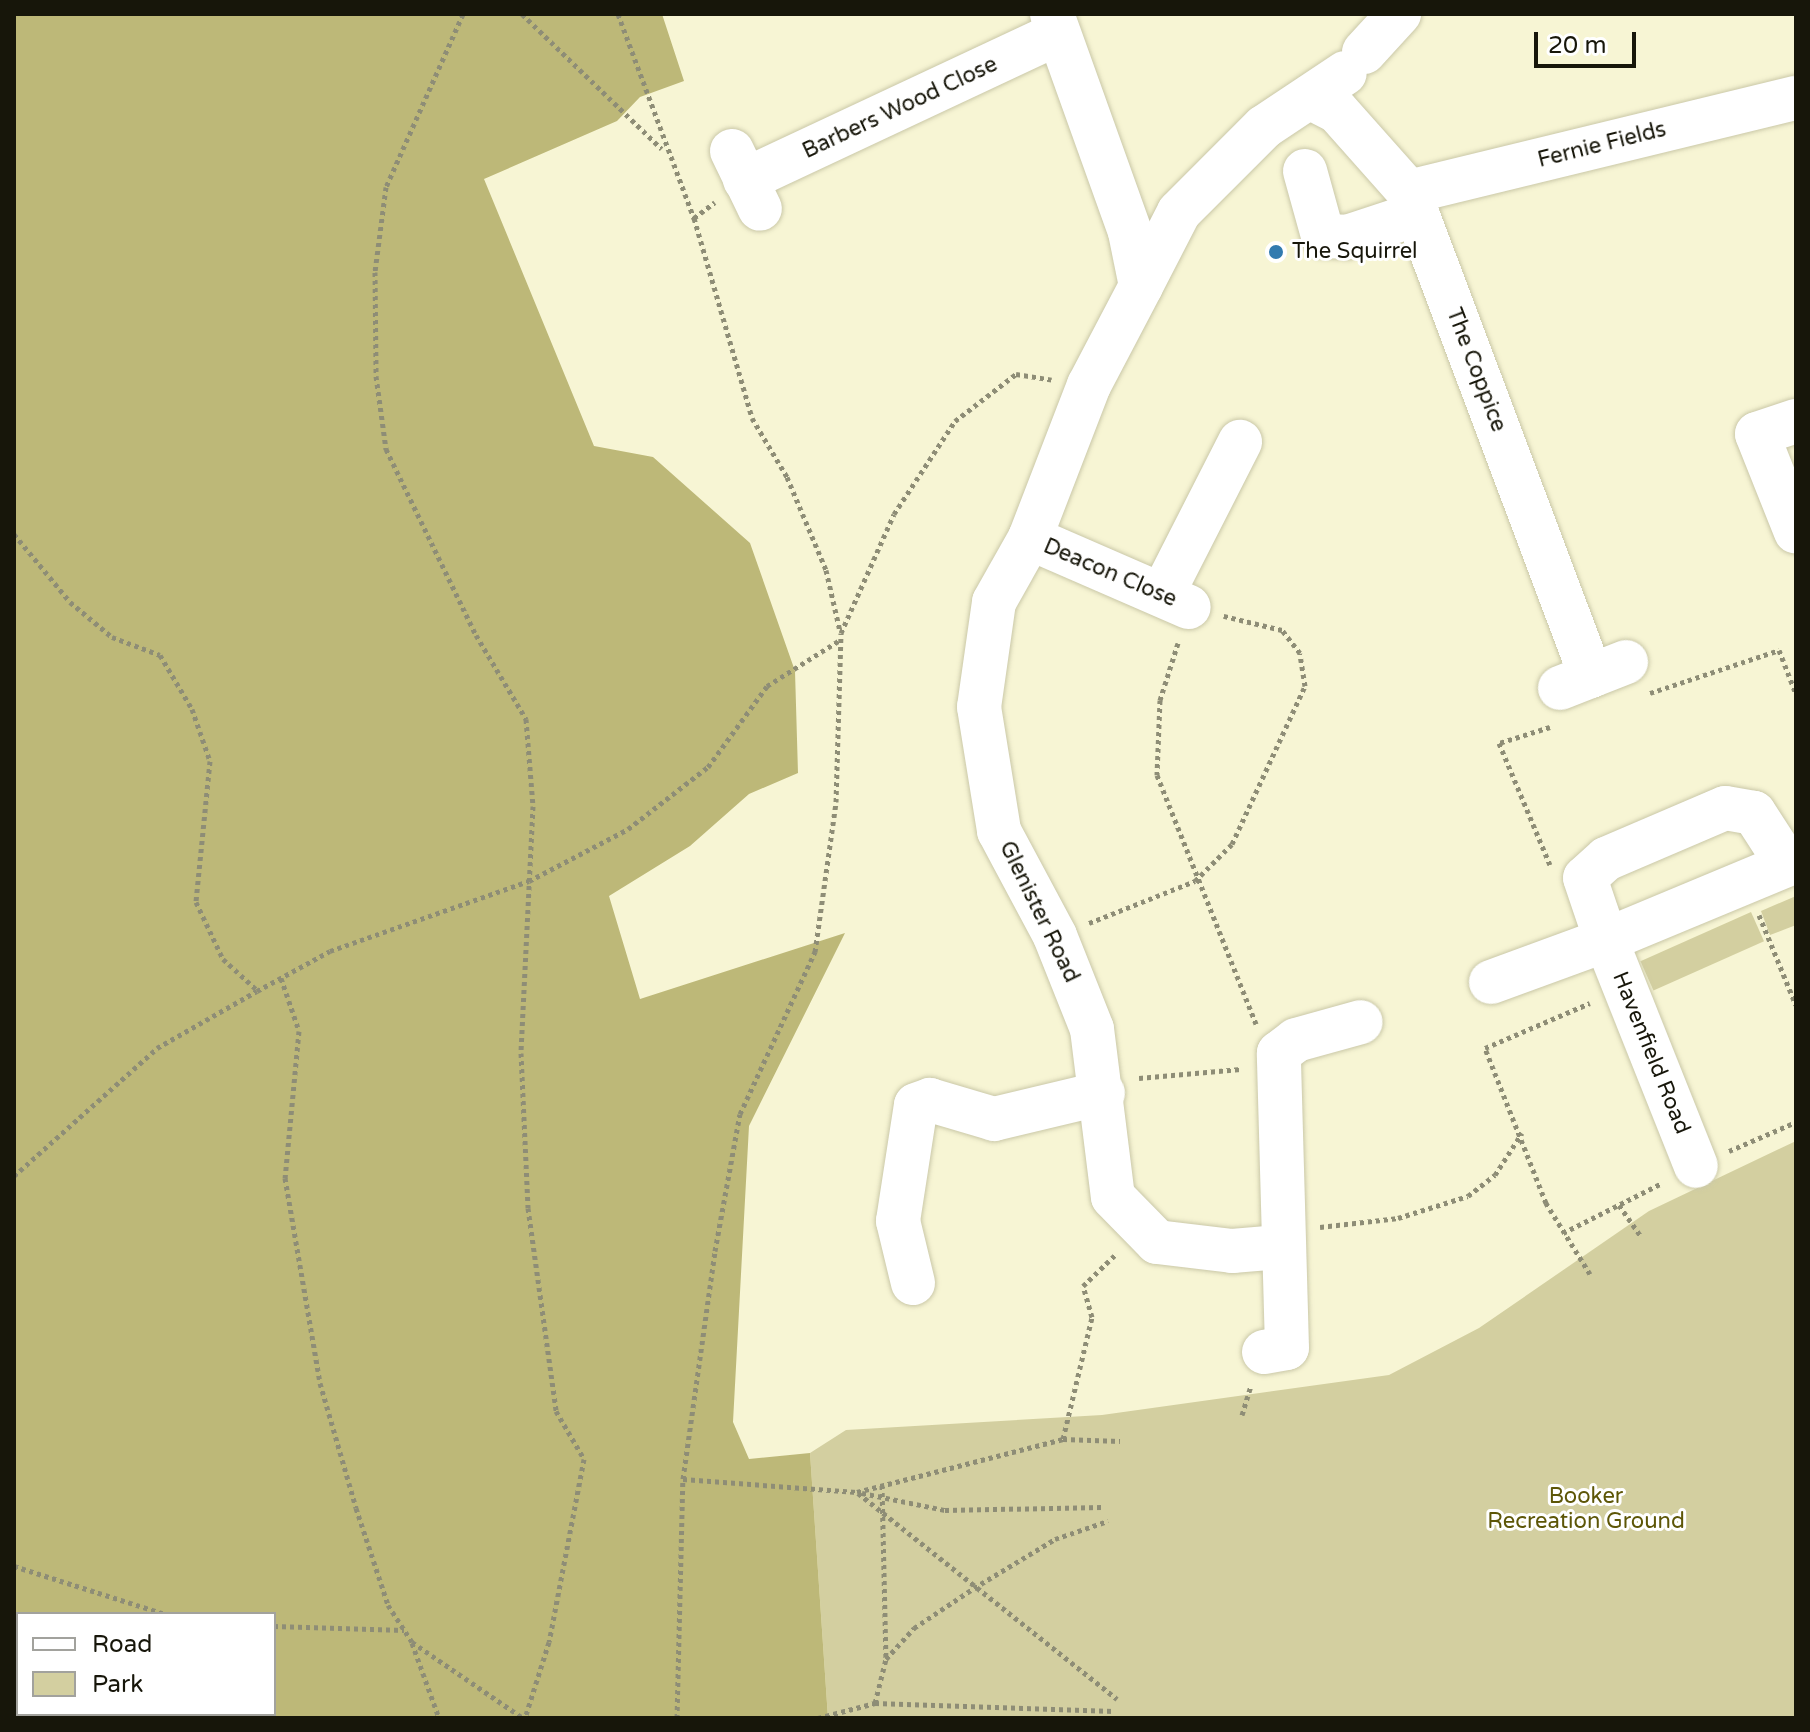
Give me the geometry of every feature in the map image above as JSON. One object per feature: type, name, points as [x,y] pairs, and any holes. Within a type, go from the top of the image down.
[{"type":"street","name":"Glenister Road","points":[[1139,1231],[1113,1197],[1092,1029],[1055,936],[999,831],[979,707],[994,602],[1030,538],[1089,385],[1179,212],[1264,127],[1340,74],[1399,14]]},
{"type":"street","name":"Barbers Wood Close","points":[[746,180],[1053,24]]},
{"type":"street","points":[[1053,24],[1130,232],[1141,286]]},
{"type":"street","name":"The Coppice","points":[[1340,74],[1337,111],[1413,203],[1593,690]]},
{"type":"street","name":"Fernie Fields","points":[[1305,171],[1323,236],[1347,237],[1413,203],[1796,98]]},
{"type":"street","points":[[1796,421],[1757,434],[1796,532]]},
{"type":"street","points":[[1176,601],[1240,442]]},
{"type":"street","name":"Deacon Close","points":[[1030,538],[1176,601]]},
{"type":"street","name":"Havenfield Road","points":[[1606,940],[1792,862],[1754,813],[1712,814],[1606,859],[1585,878],[1606,940],[1624,989],[1696,1166]]},
{"type":"street","points":[[1491,982],[1606,940]]},
{"type":"street","points":[[1264,1352],[1287,1348],[1280,1239],[1278,1059],[1296,1040],[1361,1022]]},
{"type":"street","points":[[913,1283],[898,1221],[916,1105],[930,1100],[994,1119],[1101,1085]]},
{"type":"street","points":[[1139,1231],[1190,1249],[1280,1239]]},
{"type":"path","points":[[412,1642],[524,1718],[549,1642],[584,1459],[556,1411],[528,1208],[521,1053],[529,881],[526,719],[476,635],[386,449],[376,376],[375,272],[386,187],[463,14]]},
{"type":"path","points":[[522,14],[662,149]]},
{"type":"path","points":[[618,14],[662,149],[694,218],[752,418],[787,477],[826,570],[841,636],[836,802],[815,952],[740,1114],[683,1479],[677,1718]]},
{"type":"path","points":[[14,1176],[157,1048],[257,991],[330,951],[529,881],[628,829],[708,767],[767,686],[841,636],[894,514],[955,421],[1016,374],[1089,385]]},
{"type":"path","points":[[14,534],[70,602],[112,637],[160,655],[192,709],[210,761],[196,902],[223,959],[257,991]]},
{"type":"path","points":[[1055,936],[1195,881],[1232,844],[1305,686],[1300,653],[1282,630],[1176,601],[1160,700],[1157,775],[1195,881],[1265,1044],[1278,1059]]},
{"type":"path","points":[[1554,875],[1499,743],[1593,690],[1779,650],[1796,694]]},
{"type":"path","points":[[1744,881],[1796,1005]]},
{"type":"path","points":[[281,978],[299,1031],[285,1178],[320,1383],[388,1605],[412,1642],[439,1718]]},
{"type":"path","points":[[1590,1274],[1546,1203],[1522,1133],[1485,1048],[1624,989]]},
{"type":"path","points":[[1101,1085],[1161,1079],[1278,1059]]},
{"type":"path","points":[[1280,1239],[1398,1218],[1468,1196],[1495,1175],[1522,1133]]},
{"type":"path","points":[[1619,1205],[1641,1236]]},
{"type":"path","points":[[1063,1439],[1092,1317],[1083,1286],[1139,1231]]},
{"type":"path","points":[[857,1492],[1063,1439],[1120,1441]]},
{"type":"path","points":[[683,1479],[857,1492],[945,1510],[1102,1507]]},
{"type":"path","points":[[875,1703],[886,1659],[882,1485]]},
{"type":"path","points":[[857,1492],[1117,1699]]},
{"type":"path","points":[[886,1659],[914,1628],[974,1588],[1055,1539],[1108,1521]]},
{"type":"path","points":[[14,1566],[159,1612]]},
{"type":"path","points":[[276,1626],[404,1630]]},
{"type":"path","points":[[818,1718],[875,1703],[1114,1711]]},
{"type":"green space","points":[[1796,896],[1796,925],[1770,935],[1761,911]]},
{"type":"green space","points":[[1751,912],[1764,941],[1653,990],[1640,961]]},
{"type":"green space","name":"Booker Recreation Ground","points":[[1796,1141],[1796,1718],[828,1718],[810,1453],[846,1430],[1102,1415],[1389,1375],[1479,1328],[1649,1211]]},
{"type":"shaded area","points":[[14,14],[662,14],[684,81],[640,97],[617,121],[484,179],[594,446],[653,457],[750,543],[795,671],[798,773],[749,794],[690,846],[609,896],[640,999],[845,933],[749,1126],[733,1422],[749,1459],[810,1453],[828,1718],[14,1718]]},
{"type":"place","name":"The Squirrel","points":[[1276,252]]}]
